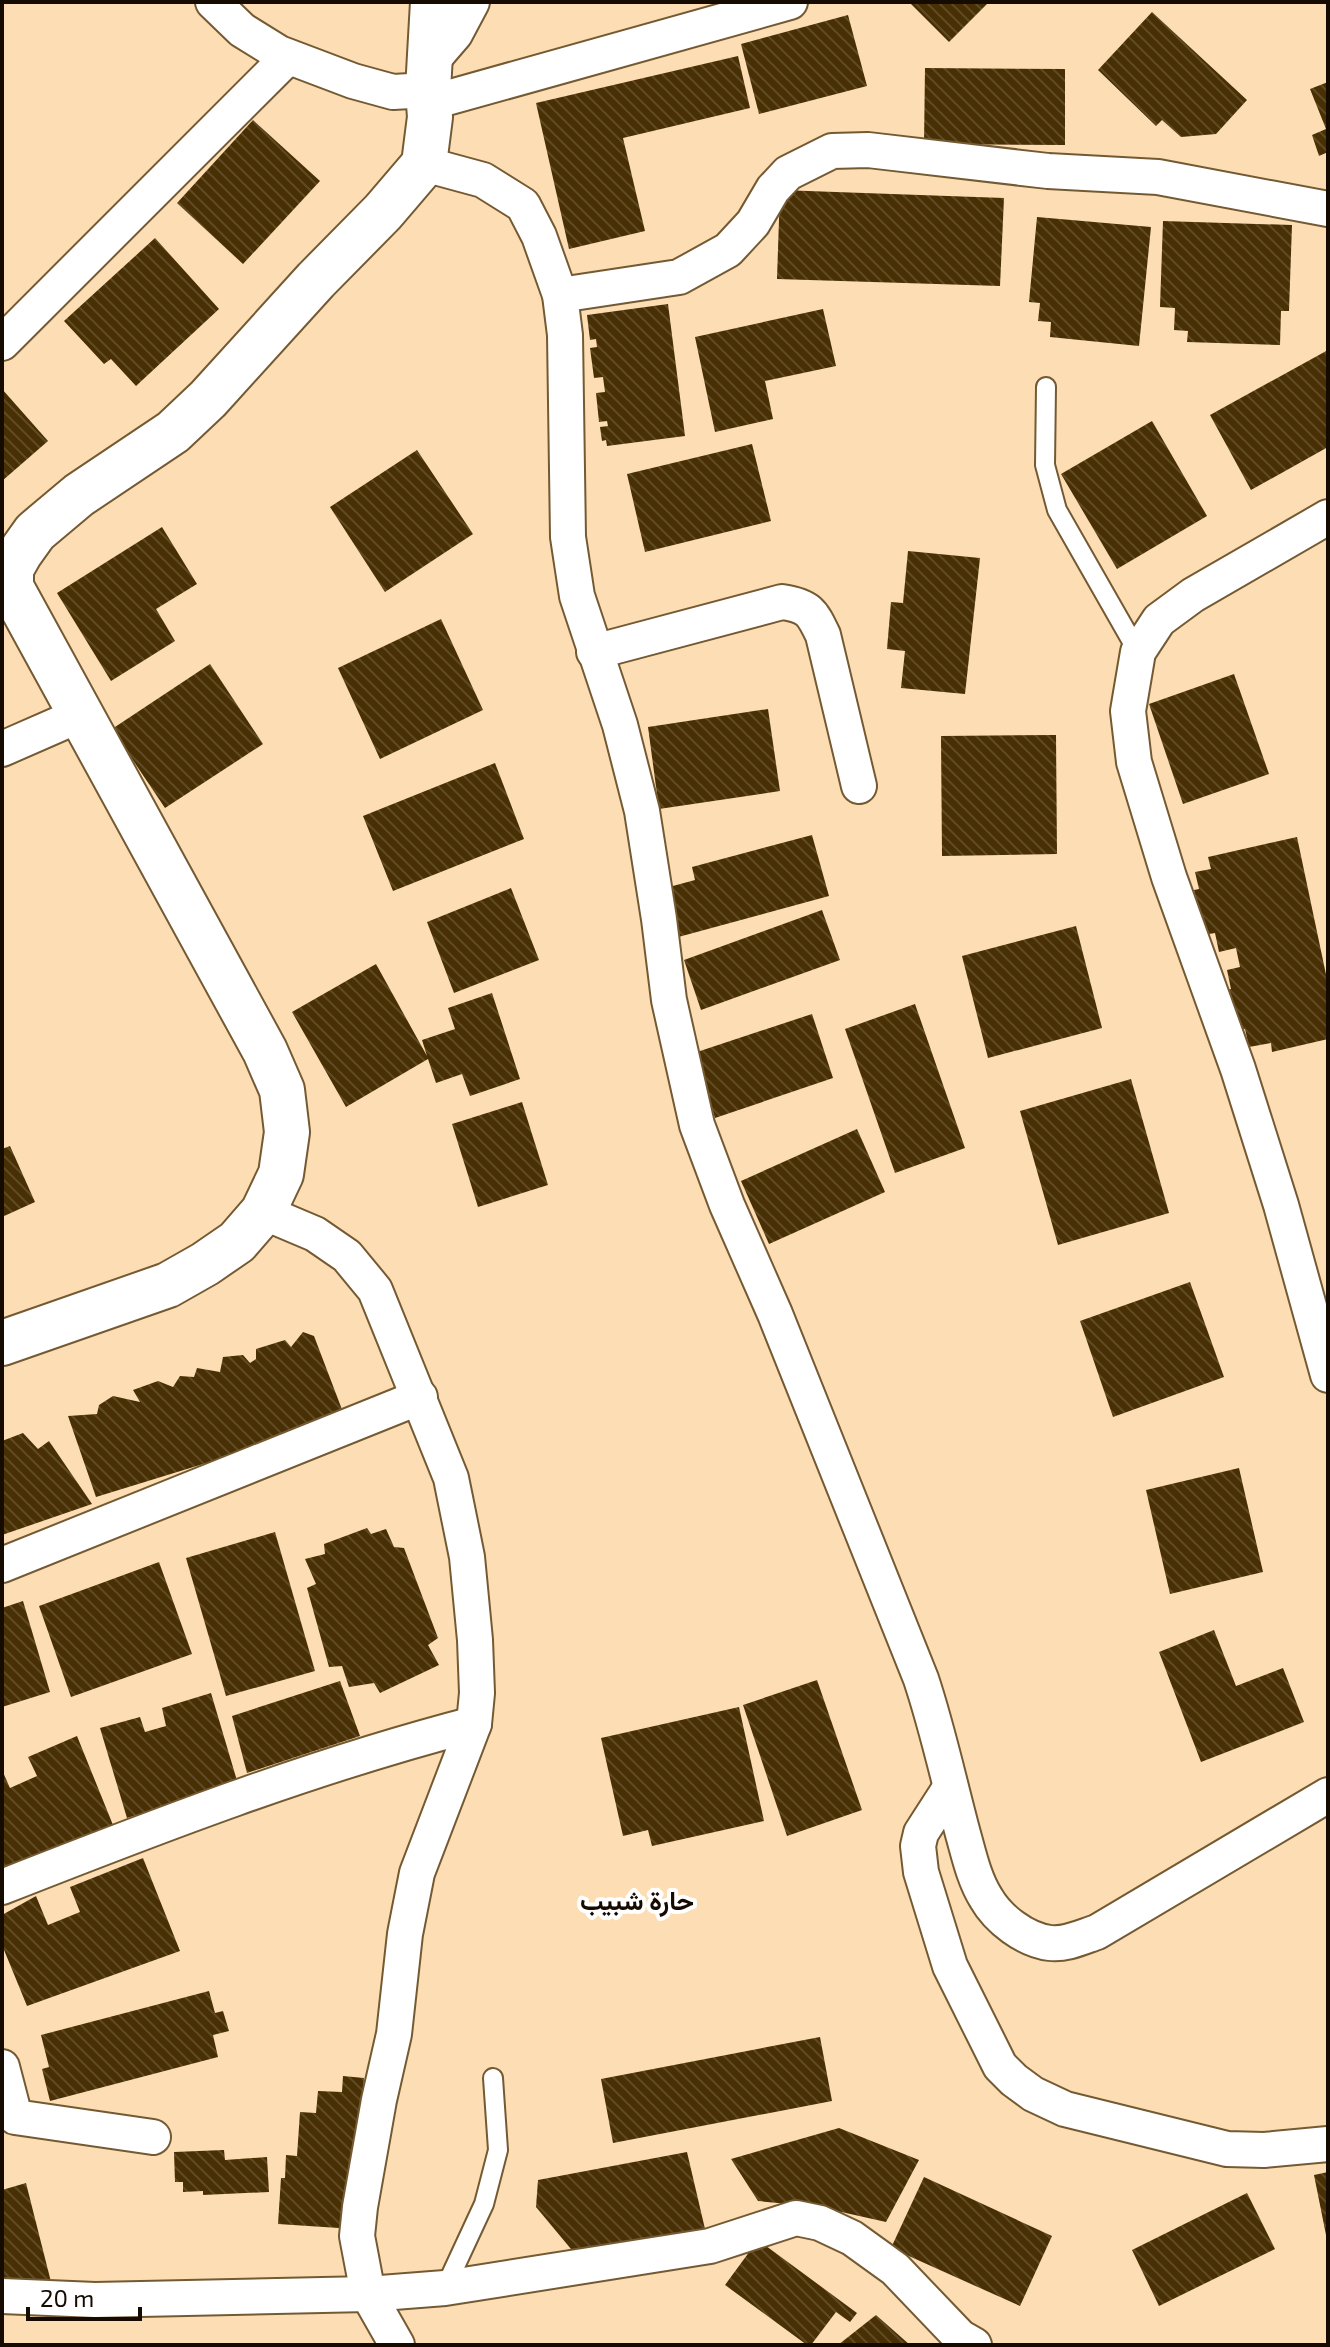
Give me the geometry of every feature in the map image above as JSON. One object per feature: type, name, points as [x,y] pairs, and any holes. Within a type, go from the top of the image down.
[{"type":"street","points":[[213,2],[242,30],[288,57],[393,92],[790,2]]},
{"type":"street","points":[[2,1343],[168,1285],[237,1242],[263,1212],[281,1174],[287,1132],[282,1090],[265,1051],[82,714],[7,584],[11,569],[35,532],[79,495],[173,432],[208,399],[424,164],[430,117],[433,2]]},
{"type":"street","points":[[429,85],[472,2]]},
{"type":"street","points":[[2,343],[288,57]]},
{"type":"street","points":[[560,295],[679,277],[728,250],[753,223],[773,189],[788,173],[832,151],[868,150],[1048,171],[1158,177],[1328,209]]},
{"type":"street","points":[[424,164],[483,180],[523,205],[539,236],[560,295],[565,335],[568,537],[577,596],[620,725],[642,811],[669,1000],[697,1125],[921,1679],[938,1730],[973,1871],[985,1897],[1005,1922],[1047,1943],[1064,1943],[1097,1932],[1328,1795]]},
{"type":"street","points":[[1328,517],[1193,595],[1159,620],[1138,652],[1128,711],[1134,762],[1169,877],[1238,1069],[1281,1205],[1328,1375]]},
{"type":"street","points":[[594,652],[782,602],[801,604],[813,614],[823,635],[859,786]]},
{"type":"street","points":[[2,749],[82,714]]},
{"type":"street","points":[[263,1212],[315,1234],[347,1256],[375,1290],[451,1478],[467,1557],[476,1653],[474,1724],[417,1873],[408,1919],[394,2034],[379,2100],[357,2236],[368,2294],[397,2345]]},
{"type":"street","points":[[2,1565],[420,1397]]},
{"type":"street","points":[[2,1887],[151,1829],[349,1758],[474,1724]]},
{"type":"street","points":[[950,1788],[921,1833],[918,1846],[921,1872],[950,1966],[1000,2066],[1014,2080],[1033,2094],[1065,2109],[1227,2149],[1264,2150],[1328,2144]]},
{"type":"street","points":[[2,2067],[15,2117],[153,2137]]},
{"type":"street","points":[[2,2296],[95,2300],[368,2294],[445,2288],[710,2246],[796,2218],[820,2223],[852,2238],[895,2269],[960,2337],[974,2345]]},
{"type":"lane","points":[[1046,387],[1045,465],[1057,510],[1138,652]]},
{"type":"lane","points":[[445,2288],[484,2204],[498,2150],[493,2078]]},
{"type":"building","points":[[909,2],[989,2],[949,42]]},
{"type":"building","points":[[1152,12],[1247,100],[1216,134],[1181,137],[1162,120],[1156,126],[1098,70]]},
{"type":"building","points":[[848,15],[867,86],[759,114],[741,44]]},
{"type":"building","points":[[738,56],[750,108],[623,138],[645,231],[569,249],[536,103]]},
{"type":"building","points":[[925,68],[1065,69],[1065,145],[924,144]]},
{"type":"building","points":[[1328,82],[1328,152],[1319,156],[1312,135],[1326,129],[1310,89]]},
{"type":"building","points":[[253,120],[320,181],[243,264],[177,203]]},
{"type":"building","points":[[780,190],[1004,198],[1000,286],[777,279]]},
{"type":"building","points":[[1037,217],[1151,227],[1139,346],[1050,337],[1051,322],[1038,321],[1040,303],[1029,302]]},
{"type":"building","points":[[1163,221],[1292,225],[1289,311],[1281,311],[1280,345],[1187,342],[1188,331],[1174,330],[1175,308],[1160,307]]},
{"type":"building","points":[[155,238],[219,309],[136,386],[111,359],[104,364],[64,321]]},
{"type":"building","points":[[668,304],[685,436],[607,446],[606,440],[602,441],[600,427],[608,426],[607,421],[599,422],[596,393],[605,392],[603,377],[594,378],[590,348],[597,347],[596,339],[590,340],[587,315]]},
{"type":"building","points":[[823,309],[836,366],[765,381],[773,419],[715,432],[695,337]]},
{"type":"building","points":[[1328,350],[1328,447],[1251,490],[1210,415]]},
{"type":"building","points":[[2,389],[48,441],[2,481]]},
{"type":"building","points":[[1152,421],[1207,516],[1117,569],[1061,474]]},
{"type":"building","points":[[752,444],[771,521],[645,552],[627,474]]},
{"type":"building","points":[[417,450],[473,534],[385,592],[330,507]]},
{"type":"building","points":[[162,527],[197,584],[156,609],[175,641],[111,681],[57,593]]},
{"type":"building","points":[[908,551],[980,558],[965,694],[901,688],[905,651],[887,649],[891,602],[903,603]]},
{"type":"building","points":[[441,619],[483,710],[380,759],[338,668]]},
{"type":"building","points":[[210,664],[263,744],[165,808],[112,729]]},
{"type":"building","points":[[1234,674],[1269,774],[1183,804],[1149,704]]},
{"type":"building","points":[[768,709],[780,791],[659,809],[648,727]]},
{"type":"building","points":[[1056,735],[1057,854],[942,856],[941,736]]},
{"type":"building","points":[[495,763],[524,839],[393,891],[363,816]]},
{"type":"building","points":[[812,835],[829,896],[671,939],[658,890],[695,880],[692,867]]},
{"type":"building","points":[[1297,837],[1328,984],[1328,1039],[1272,1052],[1271,1043],[1249,1047],[1245,1029],[1233,1032],[1224,990],[1231,989],[1227,970],[1240,967],[1236,948],[1219,952],[1215,933],[1204,935],[1194,890],[1199,889],[1195,872],[1211,869],[1208,857]]},
{"type":"building","points":[[511,888],[539,960],[454,993],[427,922]]},
{"type":"building","points":[[822,910],[840,960],[701,1010],[684,960]]},
{"type":"building","points":[[1076,926],[1102,1028],[988,1058],[962,956]]},
{"type":"building","points":[[376,964],[427,1056],[422,1040],[455,1029],[448,1008],[492,993],[520,1079],[470,1096],[462,1074],[436,1083],[428,1059],[346,1107],[292,1012]]},
{"type":"building","points":[[915,1004],[965,1148],[895,1173],[845,1029]]},
{"type":"building","points":[[812,1014],[833,1078],[715,1118],[694,1053]]},
{"type":"building","points":[[1131,1079],[1169,1213],[1058,1245],[1020,1111]]},
{"type":"building","points":[[522,1102],[548,1185],[478,1207],[452,1124]]},
{"type":"building","points":[[857,1129],[885,1192],[769,1244],[741,1181]]},
{"type":"building","points":[[10,1146],[35,1202],[2,1217],[2,1149]]},
{"type":"building","points":[[1190,1282],[1224,1377],[1113,1417],[1080,1321]]},
{"type":"building","points":[[303,1332],[314,1336],[346,1420],[96,1497],[68,1416],[97,1414],[99,1405],[113,1396],[140,1402],[133,1390],[158,1381],[173,1387],[180,1376],[194,1377],[197,1368],[220,1372],[223,1357],[243,1355],[250,1363],[256,1359],[256,1349],[285,1340],[291,1347]]},
{"type":"building","points":[[23,1433],[38,1449],[49,1441],[92,1504],[2,1535],[2,1441]]},
{"type":"building","points":[[1239,1468],[1263,1572],[1170,1594],[1146,1490]]},
{"type":"building","points":[[367,1528],[371,1534],[386,1529],[394,1547],[404,1548],[438,1638],[428,1645],[439,1665],[380,1693],[374,1683],[349,1687],[342,1666],[329,1667],[307,1588],[316,1584],[305,1559],[325,1554],[324,1544]]},
{"type":"building","points":[[275,1532],[315,1671],[226,1696],[186,1558]]},
{"type":"building","points":[[159,1562],[192,1654],[71,1697],[39,1606]]},
{"type":"building","points":[[23,1601],[50,1692],[2,1707],[2,1608]]},
{"type":"building","points":[[1214,1630],[1236,1686],[1283,1668],[1304,1722],[1201,1762],[1159,1652]]},
{"type":"building","points":[[817,1680],[862,1810],[787,1836],[743,1705]]},
{"type":"building","points":[[340,1681],[360,1736],[247,1773],[232,1716]]},
{"type":"building","points":[[211,1693],[238,1784],[127,1818],[100,1728],[140,1717],[145,1732],[166,1726],[162,1708]]},
{"type":"building","points":[[739,1707],[764,1821],[652,1846],[648,1830],[623,1836],[601,1738]]},
{"type":"building","points":[[77,1736],[113,1825],[2,1871],[2,1770],[10,1788],[37,1776],[28,1757]]},
{"type":"building","points":[[143,1858],[180,1951],[27,2006],[2,1945],[2,1915],[36,1896],[48,1925],[80,1912],[70,1887]]},
{"type":"building","points":[[209,1991],[215,2013],[223,2011],[229,2031],[213,2035],[218,2057],[50,2101],[42,2069],[49,2067],[41,2035]]},
{"type":"building","points":[[820,2037],[832,2101],[613,2143],[601,2079]]},
{"type":"building","points":[[343,2076],[364,2078],[354,2229],[278,2224],[281,2178],[285,2178],[286,2155],[297,2156],[300,2112],[316,2113],[318,2091],[342,2092]]},
{"type":"building","points":[[839,2128],[919,2160],[886,2222],[819,2207],[758,2201],[731,2159]]},
{"type":"building","points":[[224,2150],[225,2160],[267,2157],[269,2192],[203,2195],[203,2191],[183,2192],[183,2182],[175,2182],[174,2152]]},
{"type":"building","points":[[687,2152],[705,2229],[576,2255],[536,2207],[538,2180]]},
{"type":"building","points":[[1328,2172],[1328,2240],[1327,2240],[1314,2175]]},
{"type":"building","points":[[924,2177],[1052,2236],[1020,2306],[891,2248]]},
{"type":"building","points":[[26,2183],[51,2282],[2,2282],[2,2190]]},
{"type":"building","points":[[1247,2193],[1275,2249],[1159,2306],[1132,2250]]},
{"type":"building","points":[[758,2240],[857,2313],[850,2322],[836,2312],[811,2345],[807,2345],[725,2285]]},
{"type":"building","points":[[876,2315],[910,2345],[838,2345]]},
{"type":"district","name":"حارة شبيب","points":[[637,1901]]}]
